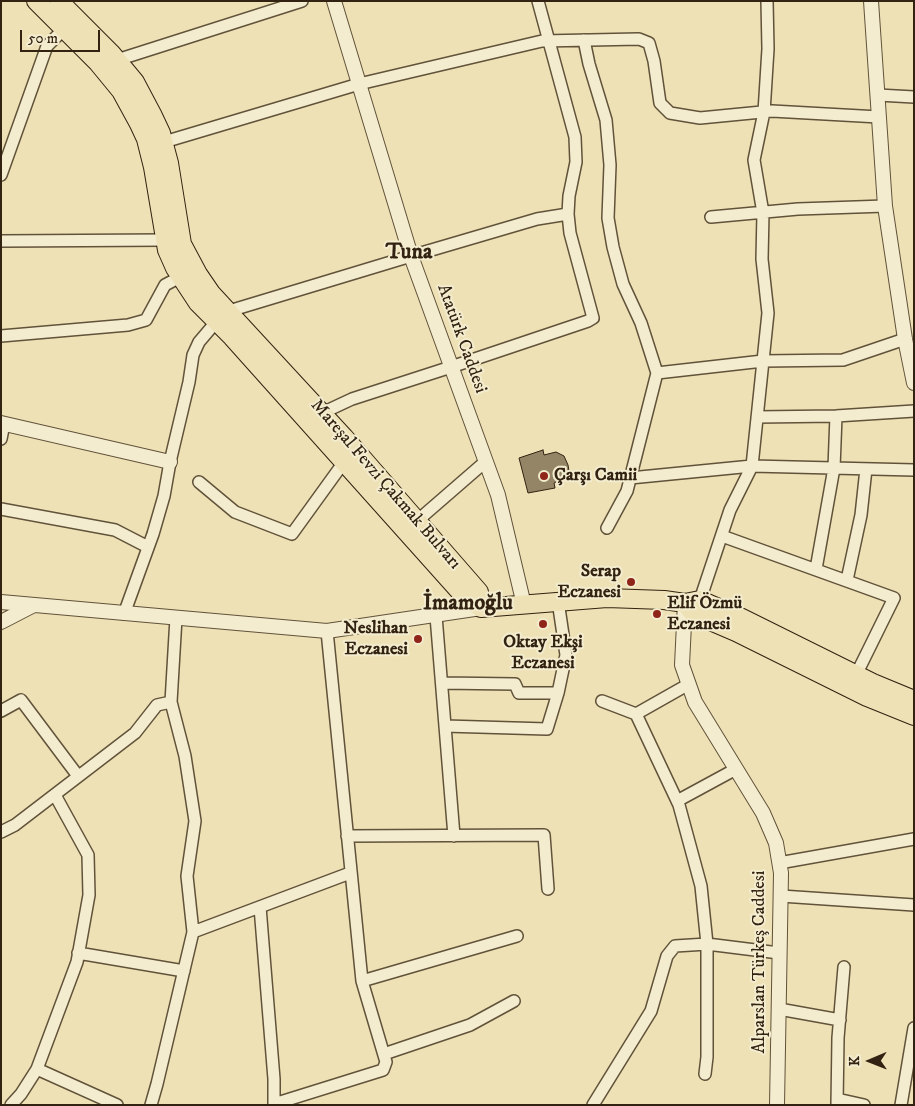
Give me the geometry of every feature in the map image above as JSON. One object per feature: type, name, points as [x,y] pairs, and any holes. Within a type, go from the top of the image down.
[{"type":"main road","name":"Mareşal Fevzi Çakmak Bulvarı","points":[[36,1],[64,29],[134,82],[153,116],[164,142],[182,244],[198,274],[211,292],[223,317],[344,462],[462,594],[482,608]]},
{"type":"main road","name":"Mareşal Fevzi Çakmak Bulvarı","points":[[59,1],[111,66],[121,91],[146,140],[153,167],[167,250],[180,277],[198,303],[223,317],[322,412],[479,592],[482,608]]},
{"type":"main road","points":[[482,608],[607,598],[692,602],[742,618],[856,675],[914,700]]},
{"type":"main road","points":[[692,602],[694,614],[736,632],[867,697],[914,716]]},
{"type":"street","points":[[111,66],[302,1]]},
{"type":"street","name":"Atatürk Caddesi","points":[[334,1],[410,256],[498,496],[524,605]]},
{"type":"street","points":[[322,412],[352,399],[593,318],[570,233],[568,214],[569,196],[576,162],[575,137],[538,1]]},
{"type":"street","points":[[692,602],[722,536],[730,510],[752,466],[768,313],[762,259],[763,213],[754,160],[764,112],[768,49],[767,1]]},
{"type":"street","points":[[871,1],[885,206],[905,339],[914,383]]},
{"type":"street","points":[[2,170],[47,46],[64,29]]},
{"type":"street","points":[[164,142],[359,84],[548,41],[639,39],[649,43],[654,61],[660,103],[670,113],[700,118],[764,112],[879,117]]},
{"type":"street","points":[[584,40],[589,64],[606,120],[610,146],[608,218],[613,247],[623,284],[640,323],[657,374],[627,490],[607,528]]},
{"type":"street","points":[[878,96],[914,97]]},
{"type":"street","points":[[711,217],[798,209],[885,206]]},
{"type":"street","points":[[124,614],[164,496],[189,382],[193,355],[199,342],[223,317],[410,256],[537,219],[568,214]]},
{"type":"street","points":[[1,241],[165,240]]},
{"type":"street","points":[[1,336],[128,325],[146,320],[165,285],[180,277]]},
{"type":"street","points":[[657,374],[763,361],[843,360],[905,339]]},
{"type":"street","points":[[757,417],[836,416],[914,412]]},
{"type":"street","points":[[816,570],[834,468],[836,416]]},
{"type":"street","points":[[1,439],[3,423],[170,462]]},
{"type":"street","points":[[199,482],[235,512],[292,534],[344,462]]},
{"type":"street","points":[[416,521],[485,462]]},
{"type":"street","points":[[630,478],[752,466],[914,470]]},
{"type":"street","points":[[847,580],[860,515],[866,469]]},
{"type":"street","points":[[1,508],[116,530],[148,547]]},
{"type":"street","points":[[722,536],[894,598],[856,675]]},
{"type":"street","points":[[445,726],[547,730],[558,693],[566,655],[564,601]]},
{"type":"street","points":[[1,602],[327,631],[482,608]]},
{"type":"street","name":"Alparslan Türkeş Caddesi","points":[[692,602],[682,665],[695,702],[763,813],[776,843],[781,896],[777,1105]]},
{"type":"street","points":[[1,622],[32,606]]},
{"type":"street","points":[[436,616],[454,836]]},
{"type":"street","points":[[151,1105],[193,932],[187,876],[195,821],[185,756],[170,702],[176,618]]},
{"type":"street","points":[[260,907],[274,1079],[274,1104],[383,1070],[386,1062],[362,981],[327,631]]},
{"type":"street","points":[[442,683],[515,684],[519,694],[558,693]]},
{"type":"street","points":[[636,714],[689,684]]},
{"type":"street","points":[[1,711],[22,700],[78,776]]},
{"type":"street","points":[[602,701],[636,714],[677,801],[701,886],[707,944],[707,1057],[705,1074]]},
{"type":"street","points":[[1,832],[15,826],[135,733],[157,705],[170,702]]},
{"type":"street","points":[[677,801],[736,769]]},
{"type":"street","points":[[10,1105],[21,1094],[37,1069],[77,962],[90,895],[88,855],[55,795]]},
{"type":"street","points":[[347,836],[544,835],[548,889]]},
{"type":"street","points":[[779,863],[914,839]]},
{"type":"street","points":[[193,932],[350,873]]},
{"type":"street","points":[[781,896],[914,905]]},
{"type":"street","points":[[362,981],[517,936]]},
{"type":"street","points":[[593,1105],[651,1011],[667,956],[675,946],[707,944],[780,953]]},
{"type":"street","points":[[78,953],[184,971]]},
{"type":"street","points":[[844,967],[837,1102],[864,1105]]},
{"type":"street","points":[[384,1054],[470,1025],[514,1000]]},
{"type":"street","points":[[778,1009],[840,1020]]},
{"type":"street","points":[[900,1105],[914,1028]]},
{"type":"street","points":[[37,1069],[117,1105]]},
{"type":"building","name":"Çarşı Camii","points":[[543,450],[544,455],[556,452],[564,456],[569,471],[554,483],[555,488],[528,493],[519,458]]},
{"type":"place","name":"Çarşı Camii","points":[[544,476]]},
{"type":"place","name":"Serap Eczanesi","points":[[631,582]]},
{"type":"place","name":"Elif Özmü Eczanesi","points":[[657,614]]},
{"type":"place","name":"Oktay Ekşi Eczanesi","points":[[543,624]]},
{"type":"place","name":"Neslihan Eczanesi","points":[[418,639]]},
{"type":"district","name":"Tuna","points":[[409,253]]},
{"type":"district","name":"İmamoğlu","points":[[468,604]]}]
